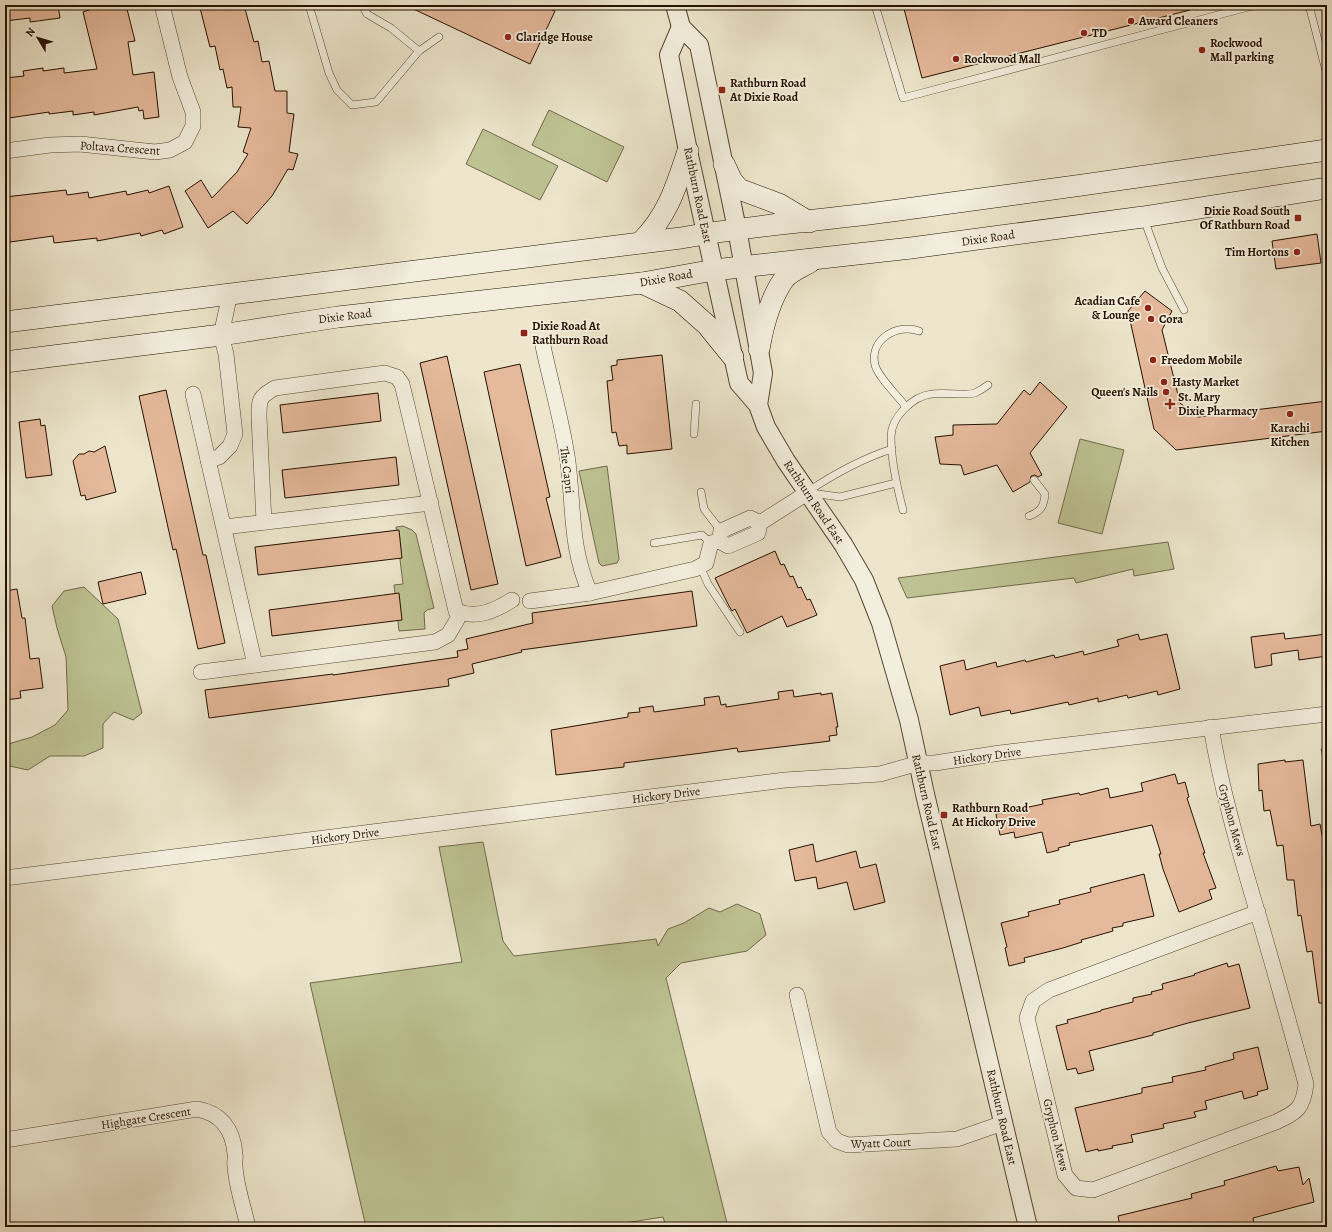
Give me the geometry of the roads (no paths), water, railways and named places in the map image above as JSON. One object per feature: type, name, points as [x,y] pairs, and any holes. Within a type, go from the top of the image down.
[{"type":"main road","points":[[5,322],[737,229],[809,222],[1065,188],[1327,150]]},
{"type":"main road","points":[[641,242],[655,228],[665,212],[688,151]]},
{"type":"main road","points":[[724,164],[732,181],[739,189],[779,204],[809,222]]},
{"type":"main road","name":"Dixie Road","points":[[5,362],[223,345],[338,316],[642,283],[714,270],[814,260],[1143,217],[1327,188]]},
{"type":"main road","points":[[759,349],[768,311],[784,280],[791,273],[814,260]]},
{"type":"main road","points":[[642,283],[680,301],[707,325],[733,357]]},
{"type":"street","name":"Poltava Crescent","points":[[5,151],[50,145],[80,144],[155,152],[170,150],[185,142],[194,126],[193,112],[180,77],[162,5]]},
{"type":"street","name":"Rathburn Road East","points":[[675,5],[681,27],[699,45],[724,164],[763,373],[758,405]]},
{"type":"street","name":"Rathburn Road East","points":[[681,27],[669,55],[688,151],[739,383],[758,405],[766,427],[807,492],[825,515],[864,580],[881,623],[909,720],[925,794],[1028,1227]]},
{"type":"street","points":[[208,460],[219,457],[230,446],[236,434],[223,345],[230,294]]},
{"type":"street","name":"The Capri","points":[[543,346],[568,461],[574,543],[581,572],[590,593]]},
{"type":"street","points":[[201,672],[435,642],[448,635],[456,615],[402,384],[398,377],[385,373],[275,388],[263,394],[259,401],[259,417],[264,522]]},
{"type":"street","points":[[193,394],[255,665]]},
{"type":"street","points":[[530,601],[590,593],[700,566],[706,563],[717,538],[750,518],[760,523],[807,492]]},
{"type":"street","points":[[224,527],[431,504]]},
{"type":"street","points":[[456,615],[488,613],[512,600]]},
{"type":"street","name":"Hickory Drive","points":[[5,878],[785,780],[880,774],[919,763],[935,763],[1211,727],[1327,714]]},
{"type":"street","name":"Gryphon Mews","points":[[1211,727],[1225,795],[1258,912],[1306,1084],[1305,1096],[1297,1112],[1276,1122],[1093,1190],[1076,1188],[1065,1175],[1027,1018],[1033,1001],[1049,990],[1258,912]]},
{"type":"street","name":"Wyatt Court","points":[[797,995],[827,1126],[829,1132],[837,1141],[848,1145],[957,1139],[1003,1123]]},
{"type":"street","name":"Highgate Crescent","points":[[5,1140],[196,1109],[210,1111],[219,1118],[230,1133],[235,1154],[234,1166],[248,1227]]},
{"type":"lane","points":[[309,5],[329,72],[337,90],[352,105],[376,102],[419,51],[439,37]]},
{"type":"lane","points":[[362,5],[367,14],[391,28],[419,51]]},
{"type":"lane","points":[[876,5],[903,98],[1256,5]]},
{"type":"lane","points":[[1309,5],[1327,75]]},
{"type":"lane","points":[[1143,217],[1162,268],[1184,310]]},
{"type":"lane","points":[[906,407],[878,370],[874,356],[878,345],[893,330],[904,328],[919,331]]},
{"type":"lane","points":[[903,510],[896,483],[892,449],[891,436],[894,424],[906,407],[922,395],[940,393],[974,393],[988,385]]},
{"type":"lane","points":[[694,434],[696,404]]},
{"type":"lane","points":[[807,492],[842,470],[873,455],[892,449]]},
{"type":"lane","points":[[1029,516],[1038,512],[1044,504],[1045,494],[1034,480]]},
{"type":"lane","points":[[807,492],[840,497],[896,483]]},
{"type":"lane","points":[[701,492],[704,509],[717,538]]},
{"type":"lane","points":[[654,543],[702,535],[717,538]]},
{"type":"lane","points":[[700,566],[708,584],[740,632]]},
{"type":"place","name":"Award Cleaners","points":[[1131,21]]},
{"type":"place","name":"TD","points":[[1084,33]]},
{"type":"place","name":"Claridge House","points":[[508,37]]},
{"type":"place","name":"Rockwood Mall parking","points":[[1202,50]]},
{"type":"place","name":"Rockwood Mall","points":[[956,59]]},
{"type":"place","name":"Rathburn Road At Dixie Road","points":[[722,90]]},
{"type":"place","name":"Dixie Road South Of Rathburn Road","points":[[1298,218]]},
{"type":"place","name":"Tim Hortons","points":[[1297,252]]},
{"type":"place","name":"Acadian Cafe & Lounge","points":[[1148,308]]},
{"type":"place","name":"Cora","points":[[1151,319]]},
{"type":"place","name":"Dixie Road At Rathburn Road","points":[[524,333]]},
{"type":"place","name":"Freedom Mobile","points":[[1153,360]]},
{"type":"place","name":"Hasty Market","points":[[1164,382]]},
{"type":"place","name":"Queen's Nails","points":[[1166,392]]},
{"type":"place","name":"St. Mary Dixie Pharmacy","points":[[1170,404]]},
{"type":"place","name":"Karachi Kitchen","points":[[1290,414]]},
{"type":"place","name":"Rathburn Road At Hickory Drive","points":[[944,815]]}]
